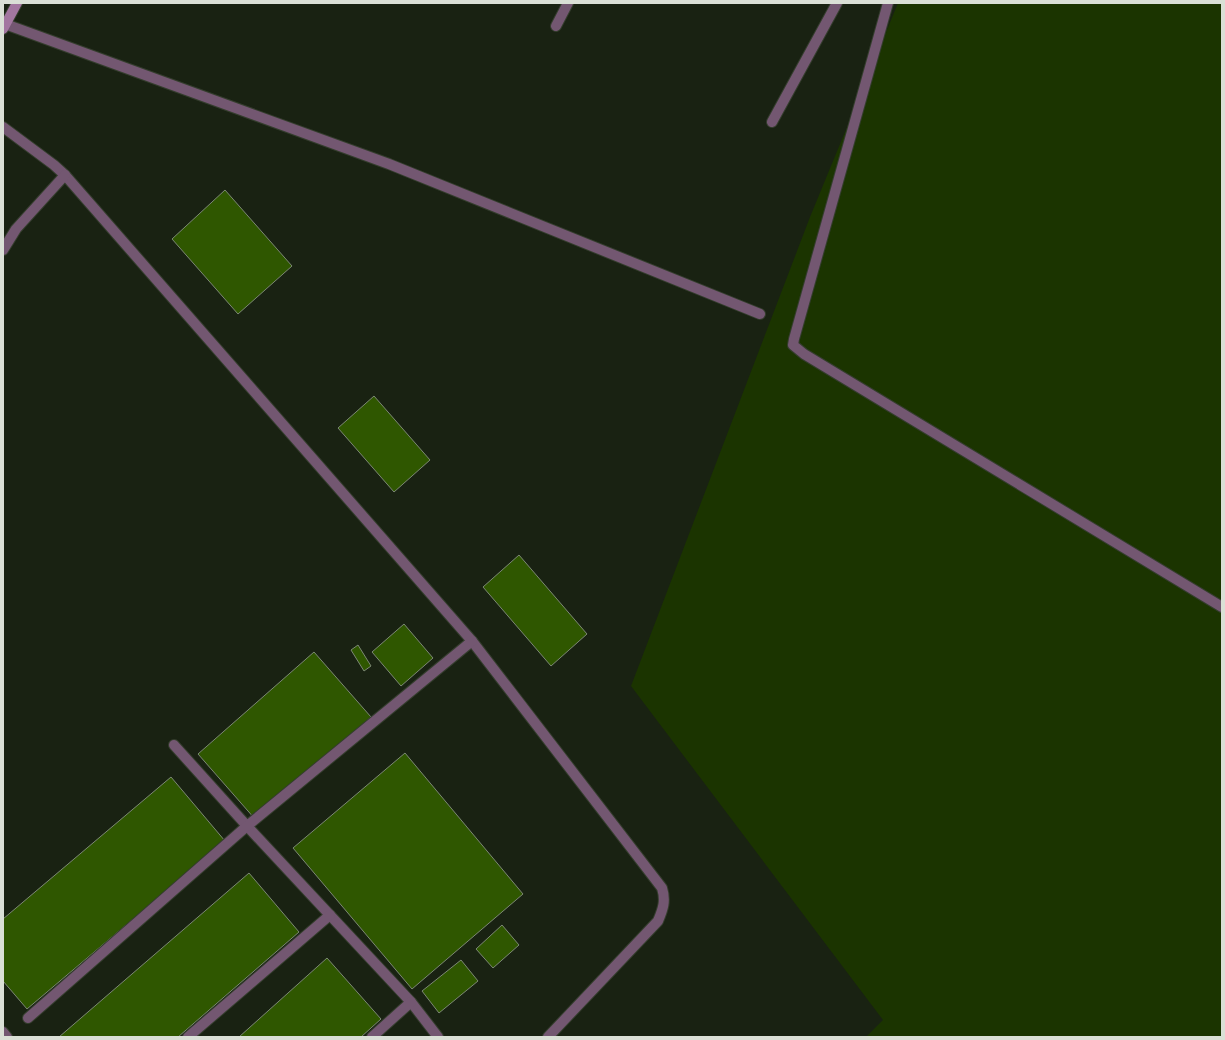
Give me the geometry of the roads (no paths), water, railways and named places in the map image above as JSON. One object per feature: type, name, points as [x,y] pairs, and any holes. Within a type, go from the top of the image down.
[{"type":"main road","points":[[4,26],[17,3]]},
{"type":"street","points":[[556,26],[568,3]]},
{"type":"street","points":[[772,122],[837,3]]},
{"type":"street","points":[[888,3],[793,345],[804,354],[1222,606]]},
{"type":"street","points":[[4,26],[389,164],[760,314]]},
{"type":"street","points":[[3,127],[65,175],[472,641],[662,888],[665,896],[664,908],[658,921],[548,1037]]},
{"type":"street","points":[[3,250],[16,229],[65,175]]},
{"type":"street","points":[[28,1018],[247,826],[472,641]]},
{"type":"street","points":[[174,745],[247,826],[411,1002],[438,1037]]},
{"type":"street","points":[[188,1037],[330,915]]},
{"type":"street","points":[[372,1037],[411,1002]]},
{"type":"street","points":[[3,1032],[7,1037]]}]
